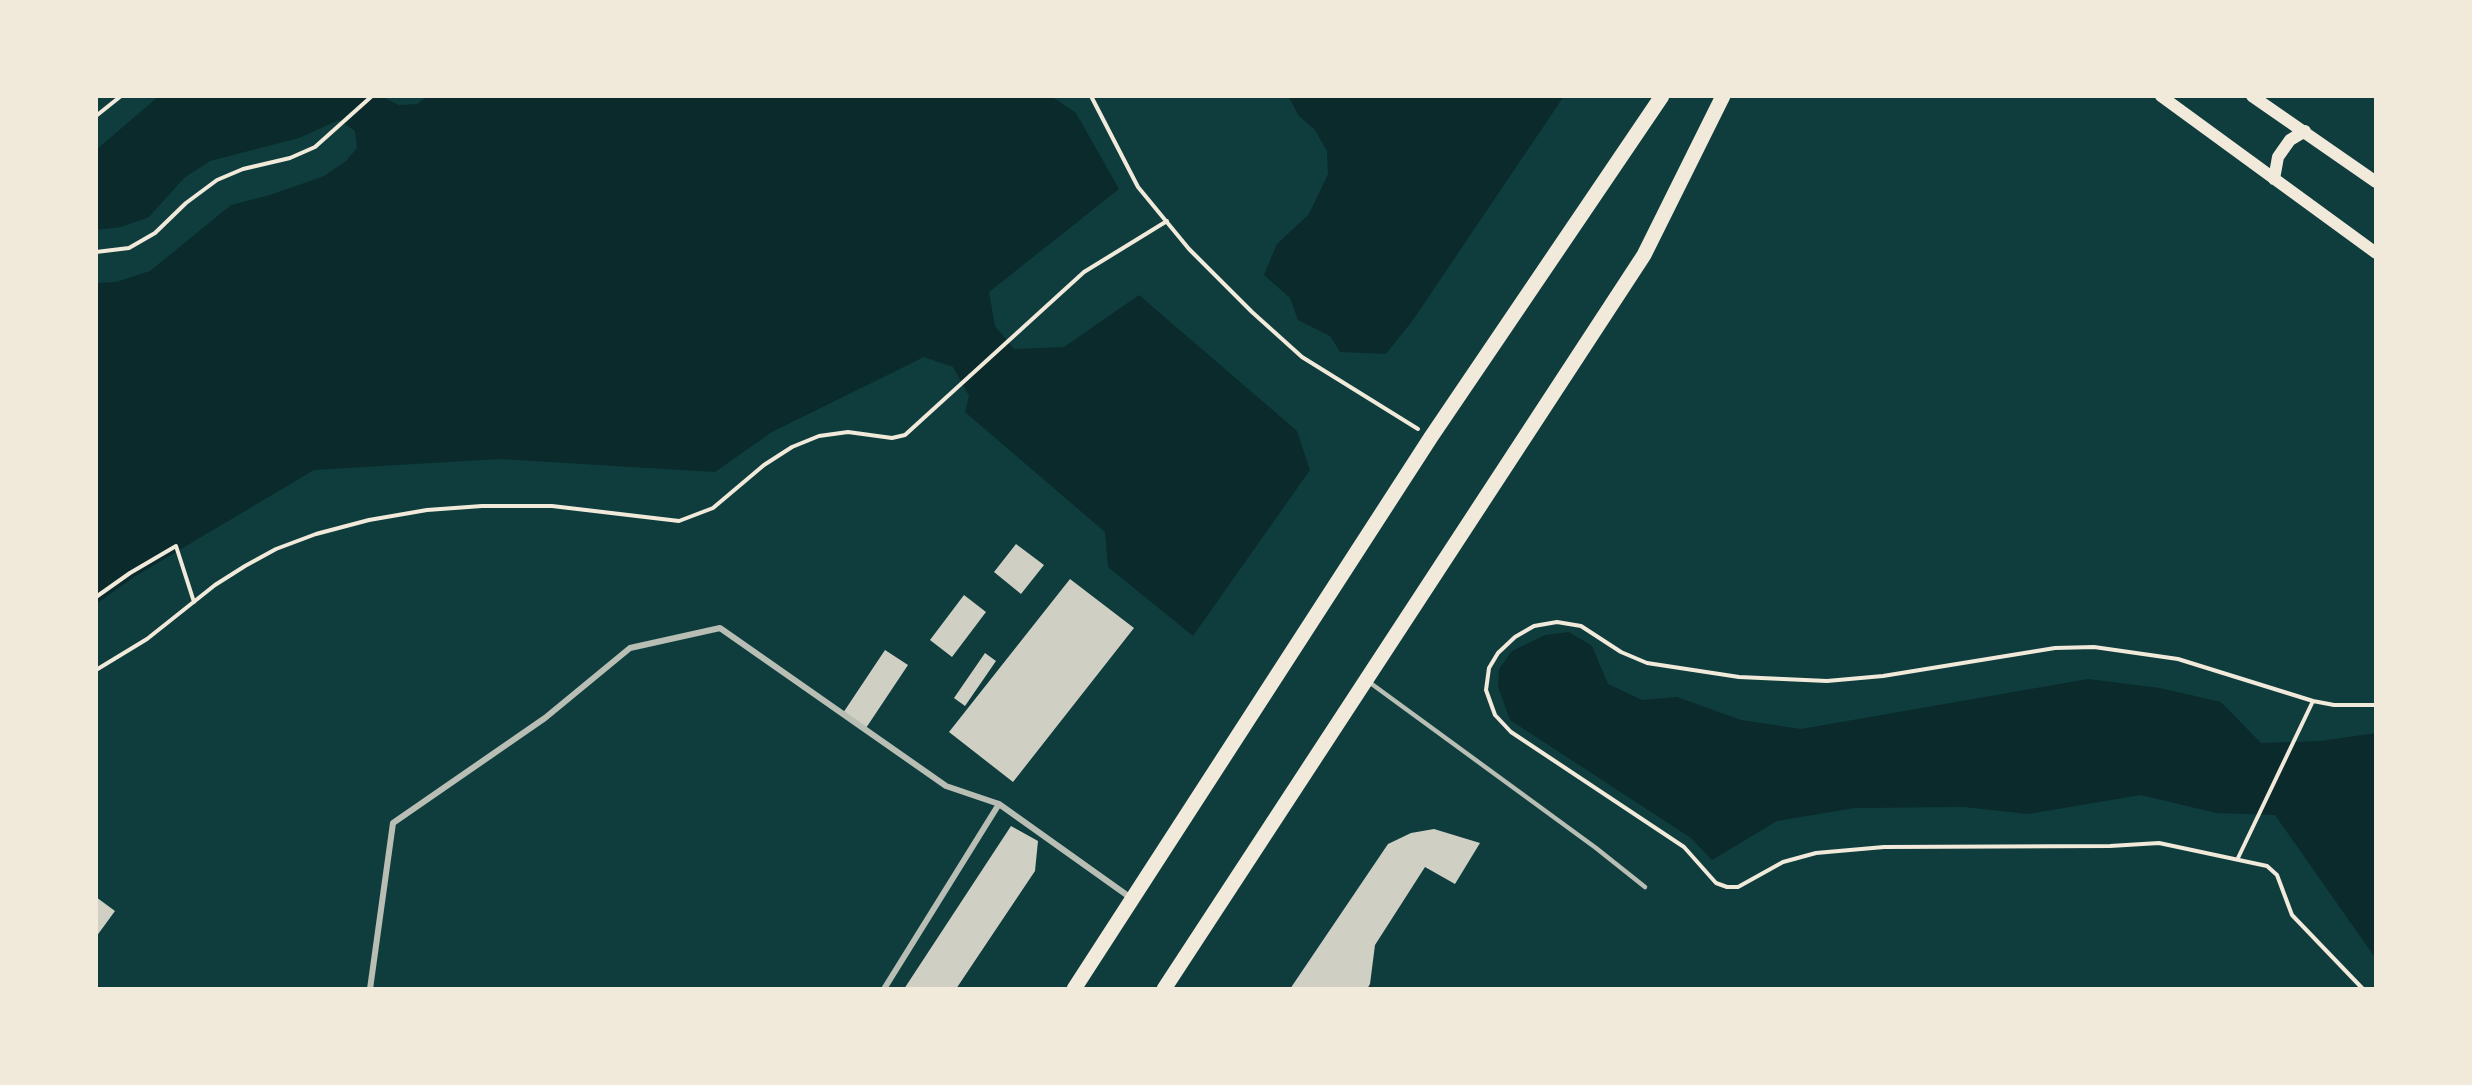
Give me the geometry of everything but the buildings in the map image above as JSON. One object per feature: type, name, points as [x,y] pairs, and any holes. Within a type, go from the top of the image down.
[{"type":"main road","points":[[1074,989],[1431,437],[1662,96]]},
{"type":"main road","points":[[2161,96],[2376,253]]},
{"type":"main road","points":[[2252,96],[2306,131],[2376,182]]},
{"type":"main road","points":[[1164,989],[1644,255],[1716,98]]},
{"type":"main road","points":[[2274,178],[2278,158],[2290,140],[2306,131]]},
{"type":"street","points":[[370,989],[393,823],[545,718],[630,648],[720,628],[946,786],[999,804],[1132,899]]},
{"type":"street","points":[[884,989],[999,804]]},
{"type":"lane","points":[[1366,680],[1596,848],[1645,887]]},
{"type":"path","points":[[96,116],[121,96]]},
{"type":"path","points":[[96,252],[129,248],[155,233],[186,203],[217,180],[243,169],[290,158],[315,147],[372,96]]},
{"type":"path","points":[[1090,96],[1138,187],[1190,249],[1252,312],[1302,357],[1431,437]]},
{"type":"path","points":[[96,670],[147,639],[225,579],[276,549],[316,534],[381,518],[428,510],[482,506],[552,506],[679,521],[713,508],[764,465],[792,447],[819,436],[848,432],[892,438],[906,435],[1084,272],[1167,221]]},
{"type":"path","points":[[96,597],[130,573],[176,546],[194,602]]},
{"type":"path","points":[[2363,989],[2292,915],[2277,875],[2267,866],[2159,843],[2110,846],[1884,847],[1816,853],[1783,862],[1738,887],[1726,887],[1716,883],[1684,848],[1511,732],[1495,715],[1486,690],[1489,669],[1498,653],[1515,637],[1534,626],[1557,622],[1581,626],[1621,652],[1647,663],[1739,677],[1827,681],[1883,676],[2055,648],[2094,647],[2178,659],[2334,705],[2376,705]]},
{"type":"path","points":[[2238,858],[2313,700]]},
{"type":"water","points":[[159,96],[381,96],[399,105],[417,104],[428,96],[1051,96],[1076,113],[1119,189],[989,292],[995,326],[1014,349],[1064,347],[1139,295],[1297,431],[1310,470],[1193,636],[1108,567],[1105,532],[965,412],[969,396],[953,367],[924,357],[772,432],[715,472],[499,459],[314,470],[134,577],[96,604],[96,283],[116,282],[150,271],[231,205],[270,195],[324,176],[346,161],[357,148],[355,131],[339,120],[299,138],[210,161],[184,178],[149,217],[121,227],[96,230],[96,150]]},
{"type":"water","points":[[1288,96],[1564,96],[1413,320],[1386,354],[1340,352],[1330,336],[1298,320],[1290,298],[1264,275],[1277,244],[1309,214],[1328,174],[1327,151],[1315,130],[1299,116]]},
{"type":"water","points":[[1569,632],[1592,646],[1608,684],[1642,700],[1677,697],[1741,720],[1801,729],[2088,679],[2160,688],[2221,702],[2261,743],[2320,741],[2376,733],[2376,959],[2275,815],[2216,813],[2141,795],[2028,814],[1964,807],[1855,808],[1777,821],[1712,860],[1691,838],[1510,720],[1498,687],[1499,669],[1512,651],[1545,635]]}]
